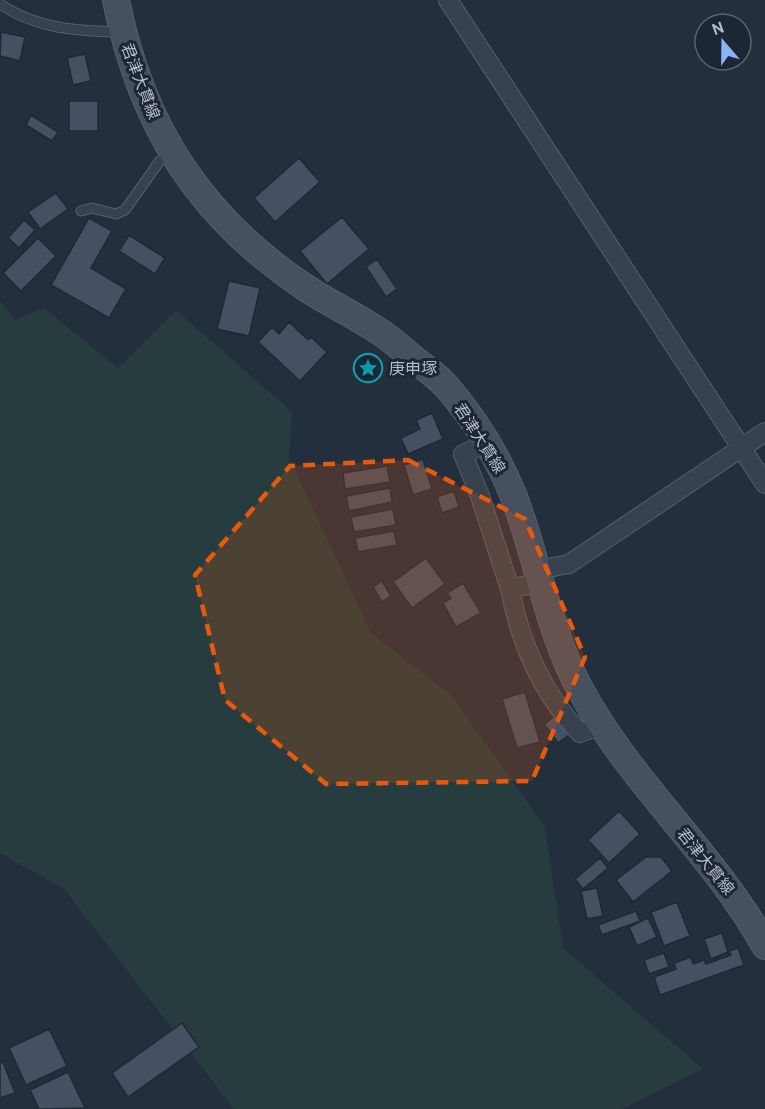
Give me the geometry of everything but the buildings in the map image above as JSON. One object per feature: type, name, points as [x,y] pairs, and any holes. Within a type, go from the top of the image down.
[{"type":"main road","name":"君津大貫線","points":[[116,0],[126,50],[152,114],[200,194],[248,244],[306,288],[380,331],[437,378],[445,385],[487,443],[515,499],[566,658],[601,725],[625,760],[739,901],[765,946]]},
{"type":"street","points":[[448,0],[610,244],[765,484]]},
{"type":"street","points":[[510,589],[569,564],[765,432]]},
{"type":"street","points":[[487,443],[463,454],[480,496],[524,640],[539,677],[556,705],[580,733],[601,725]]},
{"type":"lane","points":[[0,4],[16,15],[52,27],[82,31],[123,32]]},
{"type":"lane","points":[[81,211],[92,208],[116,214],[125,210],[159,162],[173,151]]},
{"type":"highlighted area","points":[[408,460],[525,519],[585,657],[532,781],[326,784],[225,700],[195,575],[290,466]]},
{"type":"green space","points":[[0,301],[15,320],[44,308],[118,368],[176,310],[292,412],[289,458],[371,633],[451,695],[545,827],[563,948],[703,1069],[622,1109],[234,1109],[64,889],[0,853]]},
{"type":"place","name":"庚申塚","points":[[368,368]]}]
